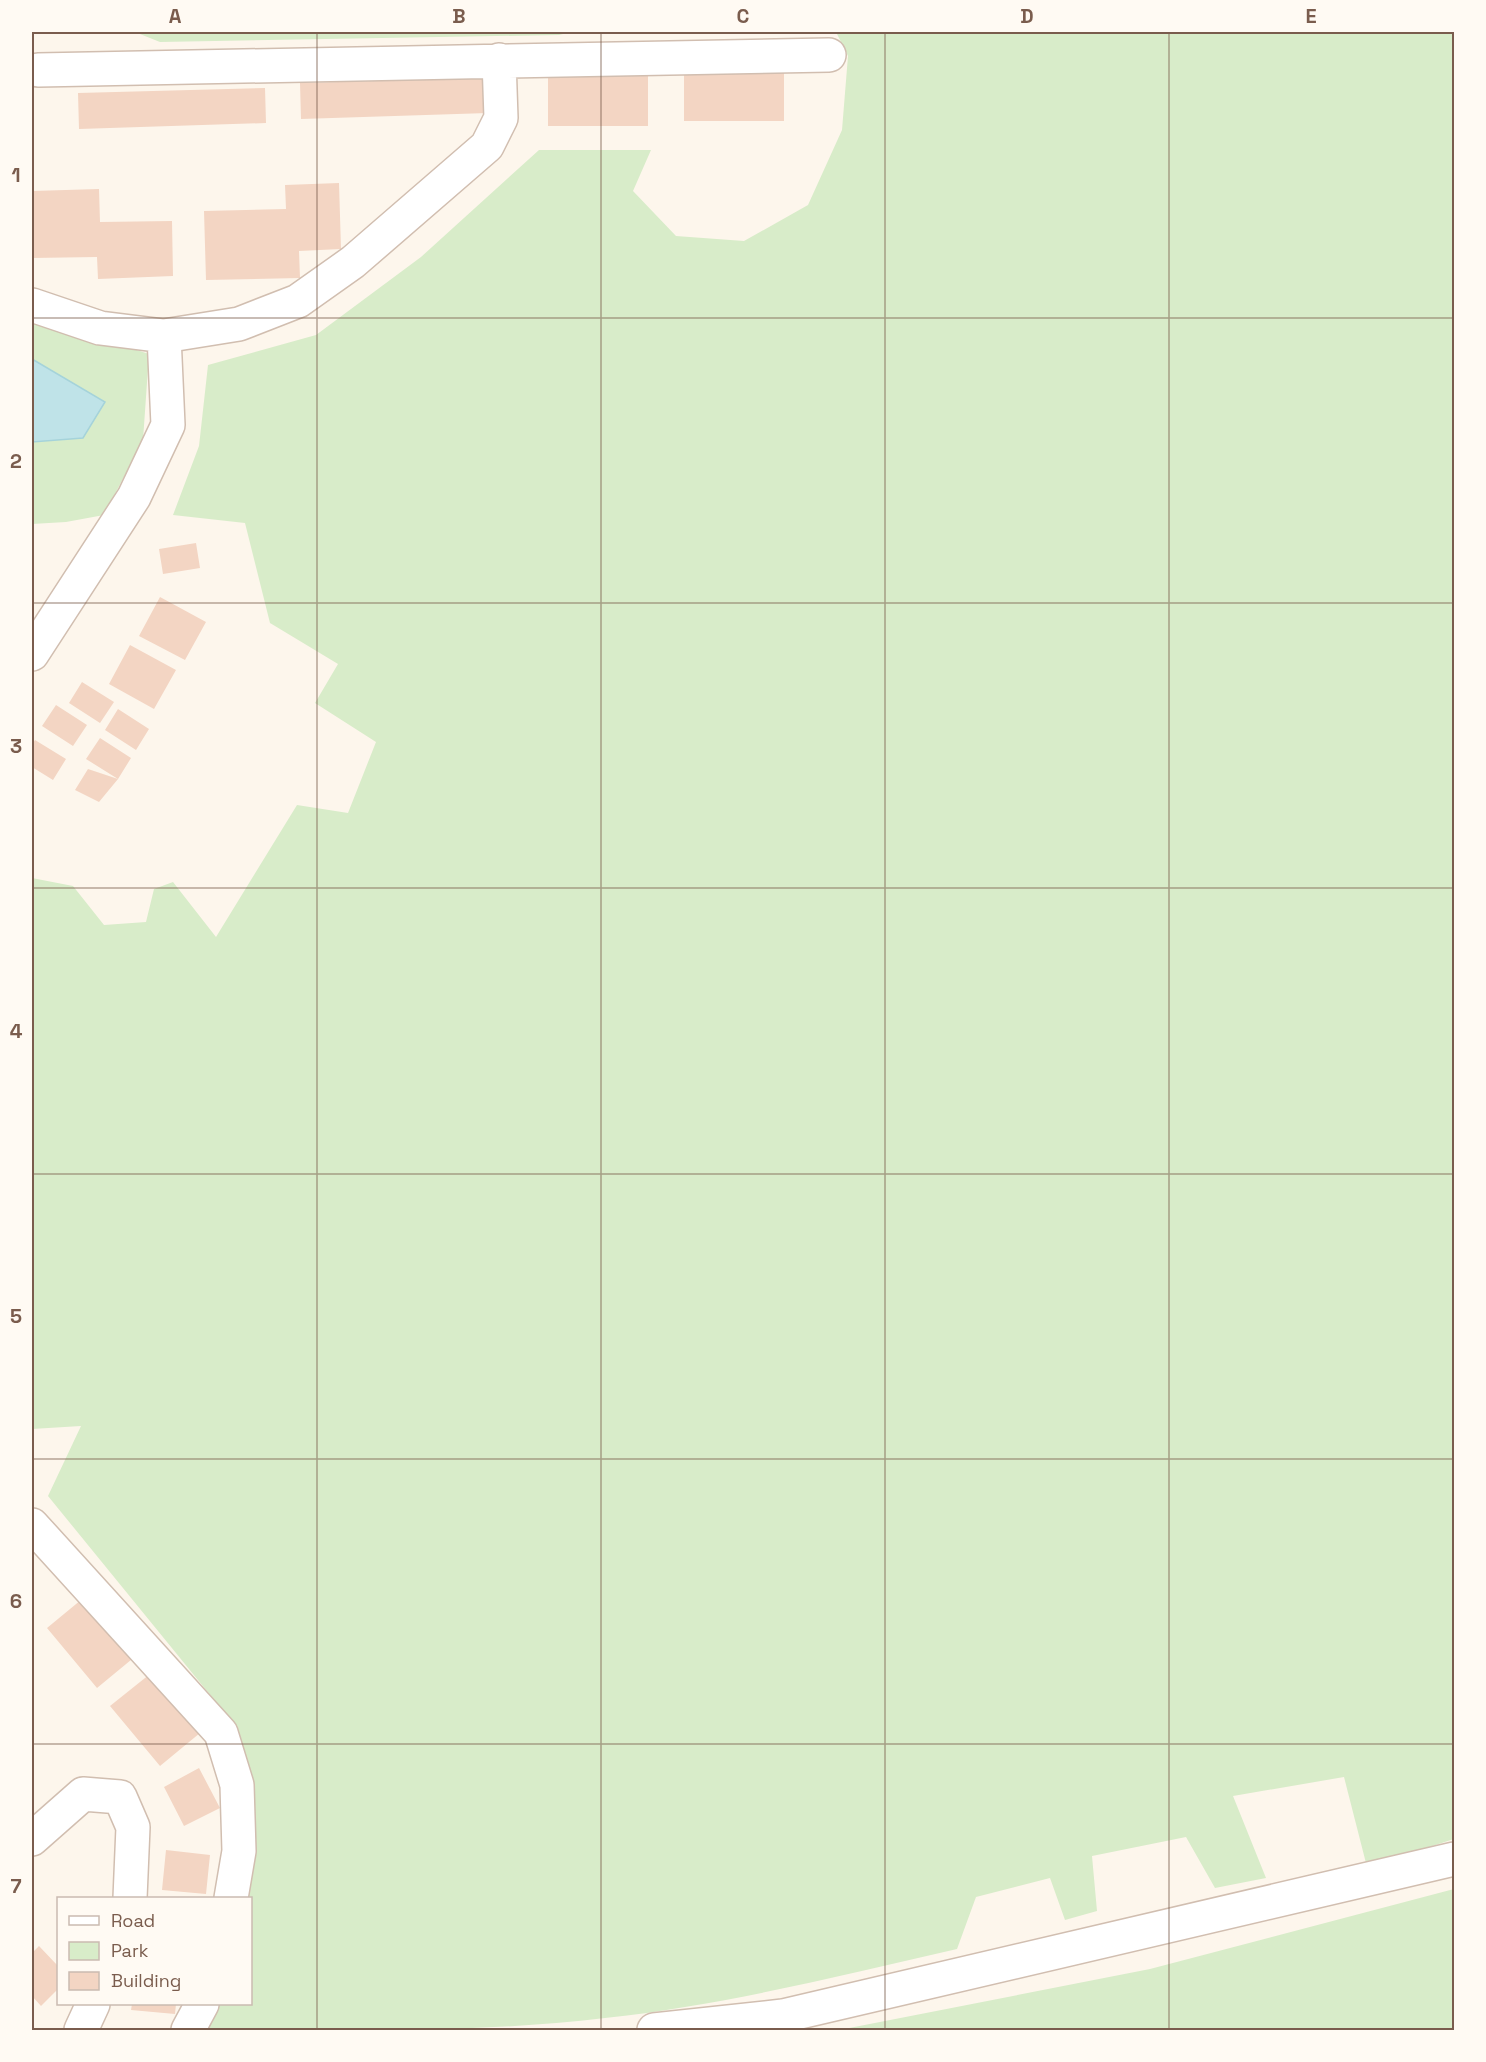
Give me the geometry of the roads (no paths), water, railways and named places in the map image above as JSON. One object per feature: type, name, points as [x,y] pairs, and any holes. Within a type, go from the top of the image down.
[{"type":"street","points":[[38,70],[829,55]]},
{"type":"street","points":[[32,305],[100,328],[164,336],[239,324],[298,301],[354,262],[487,146],[501,118],[499,60]]},
{"type":"street","points":[[33,646],[134,497],[168,425],[164,336]]},
{"type":"street","points":[[32,1525],[221,1733],[237,1785],[239,1851],[231,1897]]},
{"type":"street","points":[[32,1839],[83,1794],[120,1797],[133,1827],[130,1897]]},
{"type":"street","points":[[654,2031],[783,2016],[1455,1859]]},
{"type":"street","points":[[81,2031],[93,2005]]},
{"type":"street","points":[[188,2031],[201,2005]]},
{"type":"water","points":[[32,359],[105,402],[83,438],[32,442]]}]
